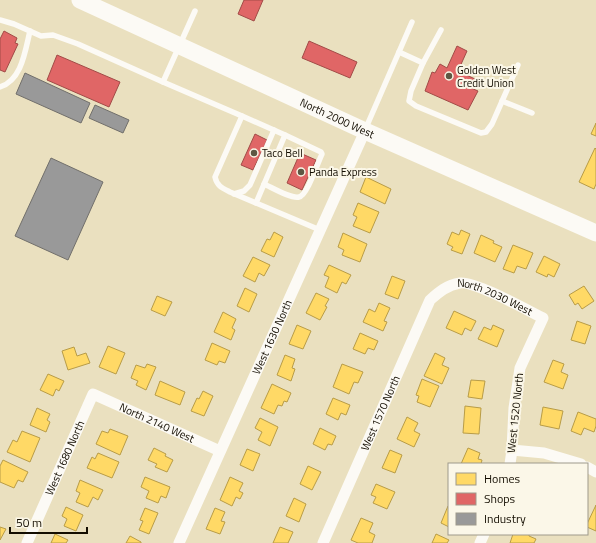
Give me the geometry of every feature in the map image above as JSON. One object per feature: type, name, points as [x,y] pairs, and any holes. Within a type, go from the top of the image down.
[{"type":"main road","name":"North 2000 West","points":[[80,0],[596,233]]},
{"type":"street","name":"West 1630 North","points":[[179,543],[365,130]]},
{"type":"street","name":"North 2030 West","points":[[444,288],[461,283],[479,287],[543,318]]},
{"type":"street","name":"West 1570 North","points":[[323,543],[430,300],[444,288]]},
{"type":"street","name":"West 1520 North","points":[[510,463],[514,408],[520,368],[543,318]]},
{"type":"street","name":"North 2140 West","points":[[93,394],[220,450]]},
{"type":"street","name":"West 1680 North","points":[[27,543],[93,394]]},
{"type":"street","points":[[512,450],[544,453],[578,463]]},
{"type":"lane","points":[[163,82],[195,11]]},
{"type":"lane","points":[[0,20],[14,24],[40,36],[53,35],[78,44],[320,150],[322,154],[304,195],[293,197],[264,184]]},
{"type":"lane","points":[[365,130],[412,22]]},
{"type":"lane","points":[[441,30],[423,63],[409,97],[408,101],[416,106],[481,133],[486,132],[492,124],[518,66]]},
{"type":"lane","points":[[0,87],[16,76],[24,58],[30,31]]},
{"type":"lane","points":[[399,52],[423,63]]},
{"type":"lane","points":[[502,101],[532,113]]},
{"type":"lane","points":[[242,116],[215,177],[219,186],[234,194],[320,230]]},
{"type":"lane","points":[[234,194],[244,191],[250,185],[274,130]]},
{"type":"lane","points":[[256,203],[285,135]]},
{"type":"building: Homes","points":[[596,123],[596,136],[591,134]]},
{"type":"building: Homes","points":[[595,148],[596,184],[594,189],[579,182]]},
{"type":"building: Homes","points":[[366,177],[391,189],[385,204],[360,192]]},
{"type":"building: Homes","points":[[358,203],[379,212],[370,233],[353,226],[357,217],[353,215]]},
{"type":"building: Homes","points":[[461,230],[470,234],[462,254],[451,250],[453,247],[447,244],[452,232],[459,235]]},
{"type":"building: Homes","points":[[274,232],[283,237],[274,257],[261,251],[267,239],[270,240]]},
{"type":"building: Homes","points":[[343,233],[367,244],[360,262],[342,255],[344,250],[338,247]]},
{"type":"building: Homes","points":[[481,235],[494,241],[493,243],[502,247],[495,262],[474,253]]},
{"type":"building: Homes","points":[[513,245],[533,253],[526,269],[517,266],[514,273],[503,269]]},
{"type":"building: Homes","points":[[544,256],[560,264],[554,277],[548,274],[547,277],[536,272]]},
{"type":"building: Homes","points":[[253,257],[270,265],[264,276],[259,273],[255,282],[243,276]]},
{"type":"building: Homes","points":[[329,265],[351,275],[346,284],[342,282],[337,293],[325,287],[329,277],[324,275]]},
{"type":"building: Homes","points":[[392,276],[405,281],[398,299],[385,294]]},
{"type":"building: Homes","points":[[584,286],[594,301],[582,309],[578,303],[575,305],[569,295]]},
{"type":"building: Homes","points":[[245,288],[257,294],[249,312],[237,306]]},
{"type":"building: Homes","points":[[316,293],[329,299],[325,306],[327,307],[320,320],[306,313]]},
{"type":"building: Homes","points":[[157,296],[172,302],[165,316],[151,310]]},
{"type":"building: Homes","points":[[379,303],[390,308],[384,321],[387,322],[383,331],[363,322],[369,309],[375,312]]},
{"type":"building: Homes","points":[[454,311],[476,321],[471,331],[465,328],[462,335],[446,328]]},
{"type":"building: Homes","points":[[223,312],[236,319],[232,328],[235,330],[231,340],[214,332]]},
{"type":"building: Homes","points":[[577,321],[591,326],[585,344],[571,340]]},
{"type":"building: Homes","points":[[297,325],[311,331],[303,349],[289,344]]},
{"type":"building: Homes","points":[[493,325],[504,330],[497,347],[478,339],[484,327],[491,330]]},
{"type":"building: Homes","points":[[360,333],[378,341],[374,350],[368,348],[365,354],[353,349]]},
{"type":"building: Homes","points":[[212,343],[230,351],[225,363],[219,361],[217,365],[205,360]]},
{"type":"building: Homes","points":[[108,346],[125,353],[116,374],[99,367]]},
{"type":"building: Homes","points":[[74,347],[77,356],[86,353],[90,363],[68,370],[62,351]]},
{"type":"building: Homes","points":[[435,353],[445,358],[442,365],[449,368],[442,384],[424,376]]},
{"type":"building: Homes","points":[[285,355],[295,359],[292,368],[295,369],[291,381],[277,375]]},
{"type":"building: Homes","points":[[553,360],[564,364],[561,372],[568,375],[563,389],[544,382]]},
{"type":"building: Homes","points":[[147,364],[156,367],[146,390],[136,385],[138,381],[131,378],[136,365],[145,368]]},
{"type":"building: Homes","points":[[342,364],[363,372],[358,383],[354,382],[349,394],[333,387]]},
{"type":"building: Homes","points":[[48,374],[64,381],[59,391],[56,389],[53,396],[40,390]]},
{"type":"building: Homes","points":[[422,379],[439,386],[430,407],[417,402],[419,396],[416,395]]},
{"type":"building: Homes","points":[[471,380],[485,381],[482,399],[468,397]]},
{"type":"building: Homes","points":[[160,381],[185,392],[180,405],[155,395]]},
{"type":"building: Homes","points":[[272,384],[291,393],[287,402],[284,401],[282,406],[278,405],[274,414],[261,408]]},
{"type":"building: Homes","points":[[203,391],[213,396],[204,416],[191,411],[197,398],[199,399]]},
{"type":"building: Homes","points":[[333,398],[350,405],[346,415],[341,413],[338,420],[326,414]]},
{"type":"building: Homes","points":[[465,406],[481,408],[479,434],[463,433]]},
{"type":"building: Homes","points":[[543,407],[563,411],[559,429],[540,425]]},
{"type":"building: Homes","points":[[37,408],[50,414],[47,420],[50,422],[46,432],[30,425]]},
{"type":"building: Homes","points":[[578,412],[596,419],[594,432],[584,428],[581,435],[571,431]]},
{"type":"building: Homes","points":[[407,417],[418,423],[414,431],[420,434],[414,447],[397,439]]},
{"type":"building: Homes","points":[[260,418],[278,427],[270,446],[258,440],[262,432],[255,428]]},
{"type":"building: Homes","points":[[320,428],[336,436],[332,445],[328,444],[325,450],[313,444]]},
{"type":"building: Homes","points":[[110,429],[128,436],[120,455],[96,444],[102,431],[108,433]]},
{"type":"building: Homes","points":[[22,431],[40,438],[30,462],[7,452],[13,440],[17,442]]},
{"type":"building: Homes","points":[[154,448],[166,454],[165,456],[173,460],[167,472],[155,467],[157,464],[148,460]]},
{"type":"building: Homes","points":[[468,448],[480,453],[478,459],[482,460],[481,463],[461,463]]},
{"type":"building: Homes","points":[[247,449],[260,454],[253,471],[240,465]]},
{"type":"building: Homes","points":[[390,450],[402,455],[395,473],[382,468]]},
{"type":"building: Homes","points":[[98,453],[119,462],[112,478],[87,468],[92,457],[95,459]]},
{"type":"building: Homes","points":[[3,460],[28,472],[23,482],[18,480],[14,488],[0,482],[0,466]]},
{"type":"building: Homes","points":[[308,466],[321,472],[312,490],[300,484]]},
{"type":"building: Homes","points":[[145,477],[170,487],[166,498],[161,496],[158,503],[146,498],[149,491],[141,487]]},
{"type":"building: Homes","points":[[230,477],[243,483],[239,491],[243,493],[240,499],[236,497],[232,506],[220,500]]},
{"type":"building: Homes","points":[[80,480],[103,490],[98,500],[93,497],[88,507],[76,502],[80,493],[76,491]]},
{"type":"building: Homes","points":[[376,484],[395,492],[387,509],[373,503],[376,497],[371,495]]},
{"type":"building: Homes","points":[[294,498],[306,504],[299,522],[286,516]]},
{"type":"building: Homes","points":[[596,505],[596,531],[588,527],[588,522]]},
{"type":"building: Homes","points":[[448,506],[448,526],[441,523]]},
{"type":"building: Homes","points":[[66,507],[83,515],[76,531],[64,526],[67,519],[62,516]]},
{"type":"building: Homes","points":[[145,508],[158,513],[149,534],[139,530],[143,521],[140,520]]},
{"type":"building: Homes","points":[[215,508],[225,512],[221,521],[225,522],[220,534],[206,529]]},
{"type":"building: Homes","points":[[361,518],[373,523],[369,532],[375,535],[372,543],[358,543],[351,540]]},
{"type":"building: Homes","points":[[0,527],[6,529],[0,540]]},
{"type":"building: Homes","points":[[280,527],[293,532],[288,543],[273,543]]},
{"type":"building: Homes","points":[[55,534],[68,540],[66,543],[51,543]]},
{"type":"building: Homes","points":[[436,534],[449,540],[447,543],[432,543]]},
{"type":"building: Homes","points":[[513,535],[529,535],[536,539],[534,543],[510,543]]},
{"type":"building: Homes","points":[[130,536],[141,542],[141,543],[126,543]]},
{"type":"building: Shops","points":[[244,0],[263,0],[254,21],[238,14]]},
{"type":"building: Shops","points":[[4,31],[17,38],[15,43],[18,44],[5,72],[0,70],[0,39]]},
{"type":"building: Shops","points":[[309,41],[357,62],[350,78],[302,58]]},
{"type":"building: Shops","name":"Golden West Credit Union","points":[[457,46],[467,51],[458,71],[475,79],[471,88],[478,91],[468,110],[425,91],[432,72],[435,73],[440,64],[447,68]]},
{"type":"building: Shops","points":[[57,55],[120,82],[109,107],[47,80]]},
{"type":"building: Shops","name":"Taco Bell","points":[[255,134],[267,140],[253,170],[241,165]]},
{"type":"building: Shops","name":"Panda Express","points":[[300,153],[316,160],[302,190],[287,183]]},
{"type":"building: Industry","points":[[25,73],[90,103],[81,123],[16,94]]},
{"type":"building: Industry","points":[[95,105],[129,120],[123,133],[89,118]]},
{"type":"building: Industry","points":[[51,158],[103,182],[68,260],[15,236]]},
{"type":"place","name":"Golden West Credit Union","points":[[449,76]]},
{"type":"place","name":"Taco Bell","points":[[254,153]]},
{"type":"place","name":"Panda Express","points":[[301,172]]}]
